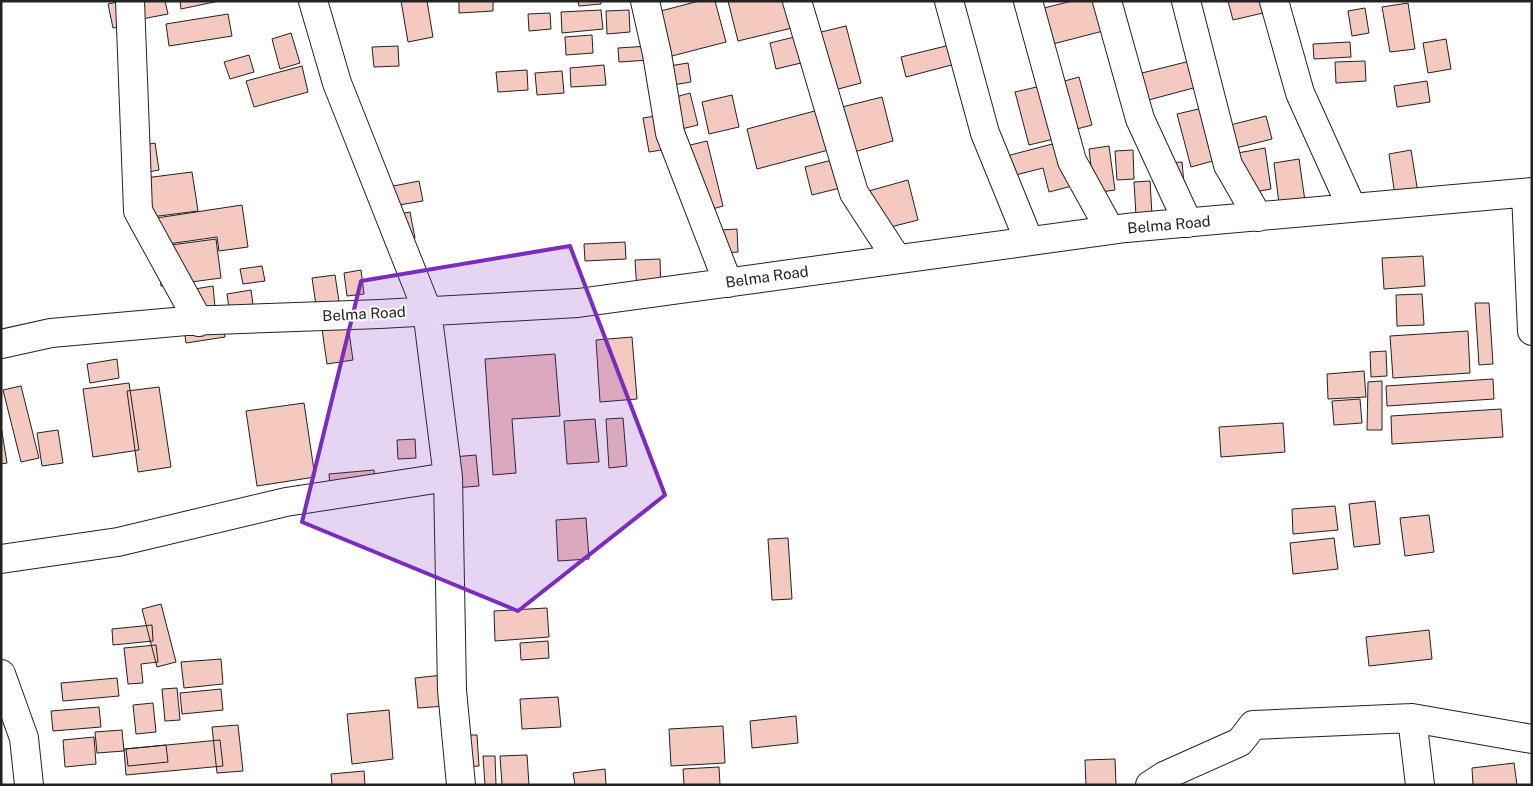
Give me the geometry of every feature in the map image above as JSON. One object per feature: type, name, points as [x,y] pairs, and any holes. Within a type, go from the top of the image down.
[{"type":"street","points":[[130,1],[138,211],[199,322]]},
{"type":"street","points":[[313,1],[337,83],[427,310],[448,477],[452,690],[461,785]]},
{"type":"street","points":[[645,1],[657,54],[670,132],[728,283]]},
{"type":"street","points":[[797,1],[854,193],[897,259]]},
{"type":"street","points":[[949,1],[986,133],[1029,241]]},
{"type":"street","points":[[1028,1],[1072,161],[1110,230]]},
{"type":"street","points":[[1107,1],[1140,119],[1188,223]]},
{"type":"street","points":[[1186,1],[1228,165],[1258,217]]},
{"type":"street","points":[[1274,1],[1300,93],[1352,208]]},
{"type":"street","points":[[1529,193],[1532,331]]},
{"type":"street","name":"Belma Road","points":[[1,344],[51,333],[186,322],[578,303],[1110,230],[1529,193]]},
{"type":"street","points":[[1,559],[118,542],[286,502],[448,477]]},
{"type":"street","points":[[1,674],[24,738],[29,785]]},
{"type":"street","points":[[1412,718],[1420,785]]},
{"type":"street","points":[[1150,785],[1164,776],[1240,742],[1253,725],[1412,718],[1532,739]]},
{"type":"highlighted area","points":[[570,246],[665,495],[518,611],[302,522],[361,281]]},
{"type":"building","points":[[122,1],[135,24],[113,28],[108,4]]},
{"type":"building","points":[[139,1],[165,1],[168,14],[142,19]]},
{"type":"building","points":[[180,1],[219,1],[181,9]]},
{"type":"building","points":[[401,1],[427,1],[433,37],[408,42]]},
{"type":"building","points":[[459,1],[493,1],[493,11],[459,13]]},
{"type":"building","points":[[578,1],[601,1],[601,4],[579,6]]},
{"type":"building","points":[[699,1],[715,1],[726,42],[668,57],[657,12]]},
{"type":"building","points":[[728,1],[790,1],[796,27],[738,41]]},
{"type":"building","points":[[1072,1],[1096,1],[1103,31],[1049,45],[1040,9]]},
{"type":"building","points":[[1228,1],[1260,1],[1263,13],[1233,20]]},
{"type":"building","points":[[1408,3],[1415,49],[1390,52],[1382,7]]},
{"type":"building","points":[[1365,8],[1369,33],[1352,36],[1348,11]]},
{"type":"building","points":[[601,10],[603,29],[562,33],[561,12]]},
{"type":"building","points":[[629,10],[630,32],[607,34],[606,11]]},
{"type":"building","points":[[550,13],[551,29],[529,31],[528,14]]},
{"type":"building","points":[[228,14],[232,36],[169,46],[166,24]]},
{"type":"building","points":[[846,26],[861,83],[827,92],[813,34]]},
{"type":"building","points":[[291,33],[300,63],[280,69],[272,39]]},
{"type":"building","points":[[592,35],[593,53],[566,55],[565,37]]},
{"type":"building","points":[[794,37],[801,63],[776,69],[770,43]]},
{"type":"building","points":[[1446,39],[1451,69],[1428,73],[1423,43]]},
{"type":"building","points":[[1350,42],[1351,57],[1314,59],[1313,44]]},
{"type":"building","points":[[954,44],[959,63],[906,77],[901,57]]},
{"type":"building","points":[[398,46],[399,66],[374,67],[372,47]]},
{"type":"building","points":[[649,46],[650,60],[619,62],[618,48]]},
{"type":"building","points":[[249,55],[254,72],[230,79],[224,62]]},
{"type":"building","points":[[1190,61],[1197,87],[1145,101],[1138,74]]},
{"type":"building","points":[[1365,61],[1366,81],[1336,83],[1335,62]]},
{"type":"building","points":[[688,63],[691,82],[666,86],[663,67]]},
{"type":"building","points":[[604,65],[606,85],[571,87],[570,68]]},
{"type":"building","points":[[302,66],[308,92],[254,107],[246,81]]},
{"type":"building","points":[[527,70],[528,90],[498,92],[496,72]]},
{"type":"building","points":[[562,71],[564,93],[537,95],[535,73]]},
{"type":"building","points":[[1079,77],[1092,125],[1073,130],[1061,82]]},
{"type":"building","points":[[1427,81],[1430,102],[1397,107],[1394,86]]},
{"type":"building","points":[[1041,86],[1054,139],[1029,145],[1015,92]]},
{"type":"building","points":[[690,93],[698,125],[677,130],[669,99]]},
{"type":"building","points":[[732,95],[739,127],[709,134],[702,102]]},
{"type":"building","points":[[882,97],[893,141],[854,152],[842,107]]},
{"type":"building","points":[[1207,107],[1220,159],[1191,167],[1177,114]]},
{"type":"building","points":[[826,108],[836,148],[757,169],[747,129]]},
{"type":"building","points":[[662,115],[668,149],[649,152],[643,118]]},
{"type":"building","points":[[1266,116],[1272,139],[1232,149],[1226,126]]},
{"type":"building","points":[[707,141],[723,206],[698,213],[682,147]]},
{"type":"building","points":[[1060,142],[1072,186],[1049,192],[1043,168],[1004,178],[999,158]]},
{"type":"building","points":[[155,143],[159,170],[138,174],[133,147]]},
{"type":"building","points":[[1109,146],[1115,190],[1094,193],[1089,149]]},
{"type":"building","points":[[1265,148],[1271,189],[1238,195],[1232,154]]},
{"type":"building","points":[[1133,150],[1134,179],[1117,180],[1115,151]]},
{"type":"building","points":[[1411,150],[1419,199],[1396,203],[1389,154]]},
{"type":"building","points":[[836,159],[844,187],[812,195],[805,167]]},
{"type":"building","points":[[1299,159],[1306,208],[1280,212],[1274,163]]},
{"type":"building","points":[[1182,162],[1184,184],[1165,163]]},
{"type":"building","points":[[192,172],[198,211],[143,218],[137,179]]},
{"type":"building","points":[[908,180],[918,220],[875,231],[865,192]]},
{"type":"building","points":[[419,181],[423,201],[387,207],[383,188]]},
{"type":"building","points":[[1150,181],[1152,215],[1136,216],[1134,182]]},
{"type":"building","points":[[242,205],[248,247],[219,251],[217,237],[154,246],[150,219]]},
{"type":"building","points":[[410,212],[415,238],[395,241],[390,216]]},
{"type":"building","points":[[737,229],[738,252],[707,254],[706,231]]},
{"type":"building","points":[[216,239],[221,278],[161,286],[156,247]]},
{"type":"building","points":[[625,242],[626,259],[585,261],[584,244]]},
{"type":"building","points":[[1423,256],[1425,286],[1384,289],[1382,258]]},
{"type":"building","points":[[660,259],[661,290],[637,291],[635,260]]},
{"type":"building","points":[[262,266],[265,281],[243,284],[240,269]]},
{"type":"building","points":[[361,270],[364,294],[347,296],[344,273]]},
{"type":"building","points":[[335,275],[340,308],[317,312],[312,278]]},
{"type":"building","points":[[213,286],[215,307],[179,312],[176,292]]},
{"type":"building","points":[[251,290],[255,319],[231,322],[227,294]]},
{"type":"building","points":[[1422,294],[1424,325],[1397,326],[1396,295]]},
{"type":"building","points":[[1475,303],[1489,303],[1493,364],[1479,365]]},
{"type":"building","points":[[223,317],[225,337],[186,343],[183,322]]},
{"type":"building","points":[[348,325],[353,360],[327,364],[322,329]]},
{"type":"building","points":[[1468,331],[1470,373],[1393,378],[1390,336]]},
{"type":"building","points":[[632,337],[637,399],[600,402],[596,340]]},
{"type":"building","points":[[1386,351],[1387,376],[1371,377],[1370,352]]},
{"type":"building","points":[[555,354],[560,416],[512,419],[516,473],[493,475],[485,359]]},
{"type":"building","points":[[117,359],[119,378],[90,383],[87,364]]},
{"type":"building","points":[[1364,371],[1366,397],[1328,399],[1327,374]]},
{"type":"building","points":[[1493,379],[1494,399],[1387,406],[1386,386]]},
{"type":"building","points":[[1382,381],[1382,430],[1367,430],[1368,382]]},
{"type":"building","points":[[129,383],[139,450],[93,457],[83,389]]},
{"type":"building","points":[[21,386],[39,458],[21,462],[3,390]]},
{"type":"building","points":[[159,387],[171,467],[138,472],[127,391]]},
{"type":"building","points":[[1360,399],[1362,423],[1334,425],[1332,401]]},
{"type":"building","points":[[304,403],[315,477],[257,486],[246,411]]},
{"type":"building","points":[[1501,409],[1503,437],[1392,444],[1391,416]]},
{"type":"building","points":[[623,418],[627,466],[609,468],[606,419]]},
{"type":"building","points":[[595,419],[599,462],[567,464],[564,421]]},
{"type":"building","points":[[1283,423],[1285,452],[1221,457],[1219,427]]},
{"type":"building","points":[[1,426],[7,463],[1,464]]},
{"type":"building","points":[[58,430],[63,463],[42,466],[37,433]]},
{"type":"building","points":[[415,439],[416,458],[398,459],[397,440]]},
{"type":"building","points":[[476,455],[479,486],[443,489],[441,458]]},
{"type":"building","points":[[374,470],[375,487],[331,499],[329,474]]},
{"type":"building","points":[[1375,501],[1380,544],[1354,547],[1349,504]]},
{"type":"building","points":[[1335,506],[1338,530],[1293,534],[1292,509]]},
{"type":"building","points":[[1429,515],[1434,552],[1405,556],[1400,518]]},
{"type":"building","points":[[586,518],[589,559],[558,561],[556,520]]},
{"type":"building","points":[[788,538],[792,599],[772,600],[768,539]]},
{"type":"building","points":[[1334,538],[1338,569],[1293,574],[1290,543]]},
{"type":"building","points":[[161,604],[176,662],[157,667],[142,609]]},
{"type":"building","points":[[547,608],[549,637],[495,641],[494,611]]},
{"type":"building","points":[[152,625],[153,641],[113,645],[112,629]]},
{"type":"building","points":[[1429,630],[1432,659],[1369,666],[1366,637]]},
{"type":"building","points":[[548,641],[549,658],[521,660],[520,643]]},
{"type":"building","points":[[156,645],[158,662],[141,664],[143,683],[128,684],[124,648]]},
{"type":"building","points":[[221,659],[223,684],[184,688],[181,662]]},
{"type":"building","points":[[443,675],[446,706],[418,708],[415,678]]},
{"type":"building","points":[[117,678],[119,696],[63,701],[61,683]]},
{"type":"building","points":[[177,688],[180,720],[165,721],[162,689]]},
{"type":"building","points":[[221,689],[223,710],[182,714],[180,693]]},
{"type":"building","points":[[558,697],[561,727],[522,729],[520,699]]},
{"type":"building","points":[[153,703],[156,732],[136,734],[133,705]]},
{"type":"building","points":[[99,707],[101,727],[53,731],[51,711]]},
{"type":"building","points":[[389,710],[393,759],[352,764],[347,714]]},
{"type":"building","points":[[796,716],[798,743],[752,748],[750,721]]},
{"type":"building","points":[[238,725],[243,771],[217,773],[212,727]]},
{"type":"building","points":[[723,726],[725,763],[671,766],[669,729]]},
{"type":"building","points":[[122,730],[124,751],[97,753],[95,732]]},
{"type":"building","points":[[464,735],[477,735],[479,766],[465,767]]},
{"type":"building","points":[[94,737],[96,764],[65,767],[63,740]]},
{"type":"building","points":[[220,740],[223,766],[126,775],[124,749]]},
{"type":"building","points":[[166,745],[168,762],[128,766],[126,749]]},
{"type":"building","points":[[527,755],[529,785],[502,785],[500,756]]},
{"type":"building","points":[[483,756],[495,756],[496,785],[485,785]]},
{"type":"building","points":[[1115,759],[1116,785],[1086,785],[1085,760]]},
{"type":"building","points":[[1514,763],[1517,785],[1473,785],[1472,768]]},
{"type":"building","points":[[719,767],[720,785],[684,785],[683,769]]},
{"type":"building","points":[[605,769],[606,785],[575,785],[573,773]]},
{"type":"building","points":[[364,771],[365,785],[332,785],[331,774]]}]
